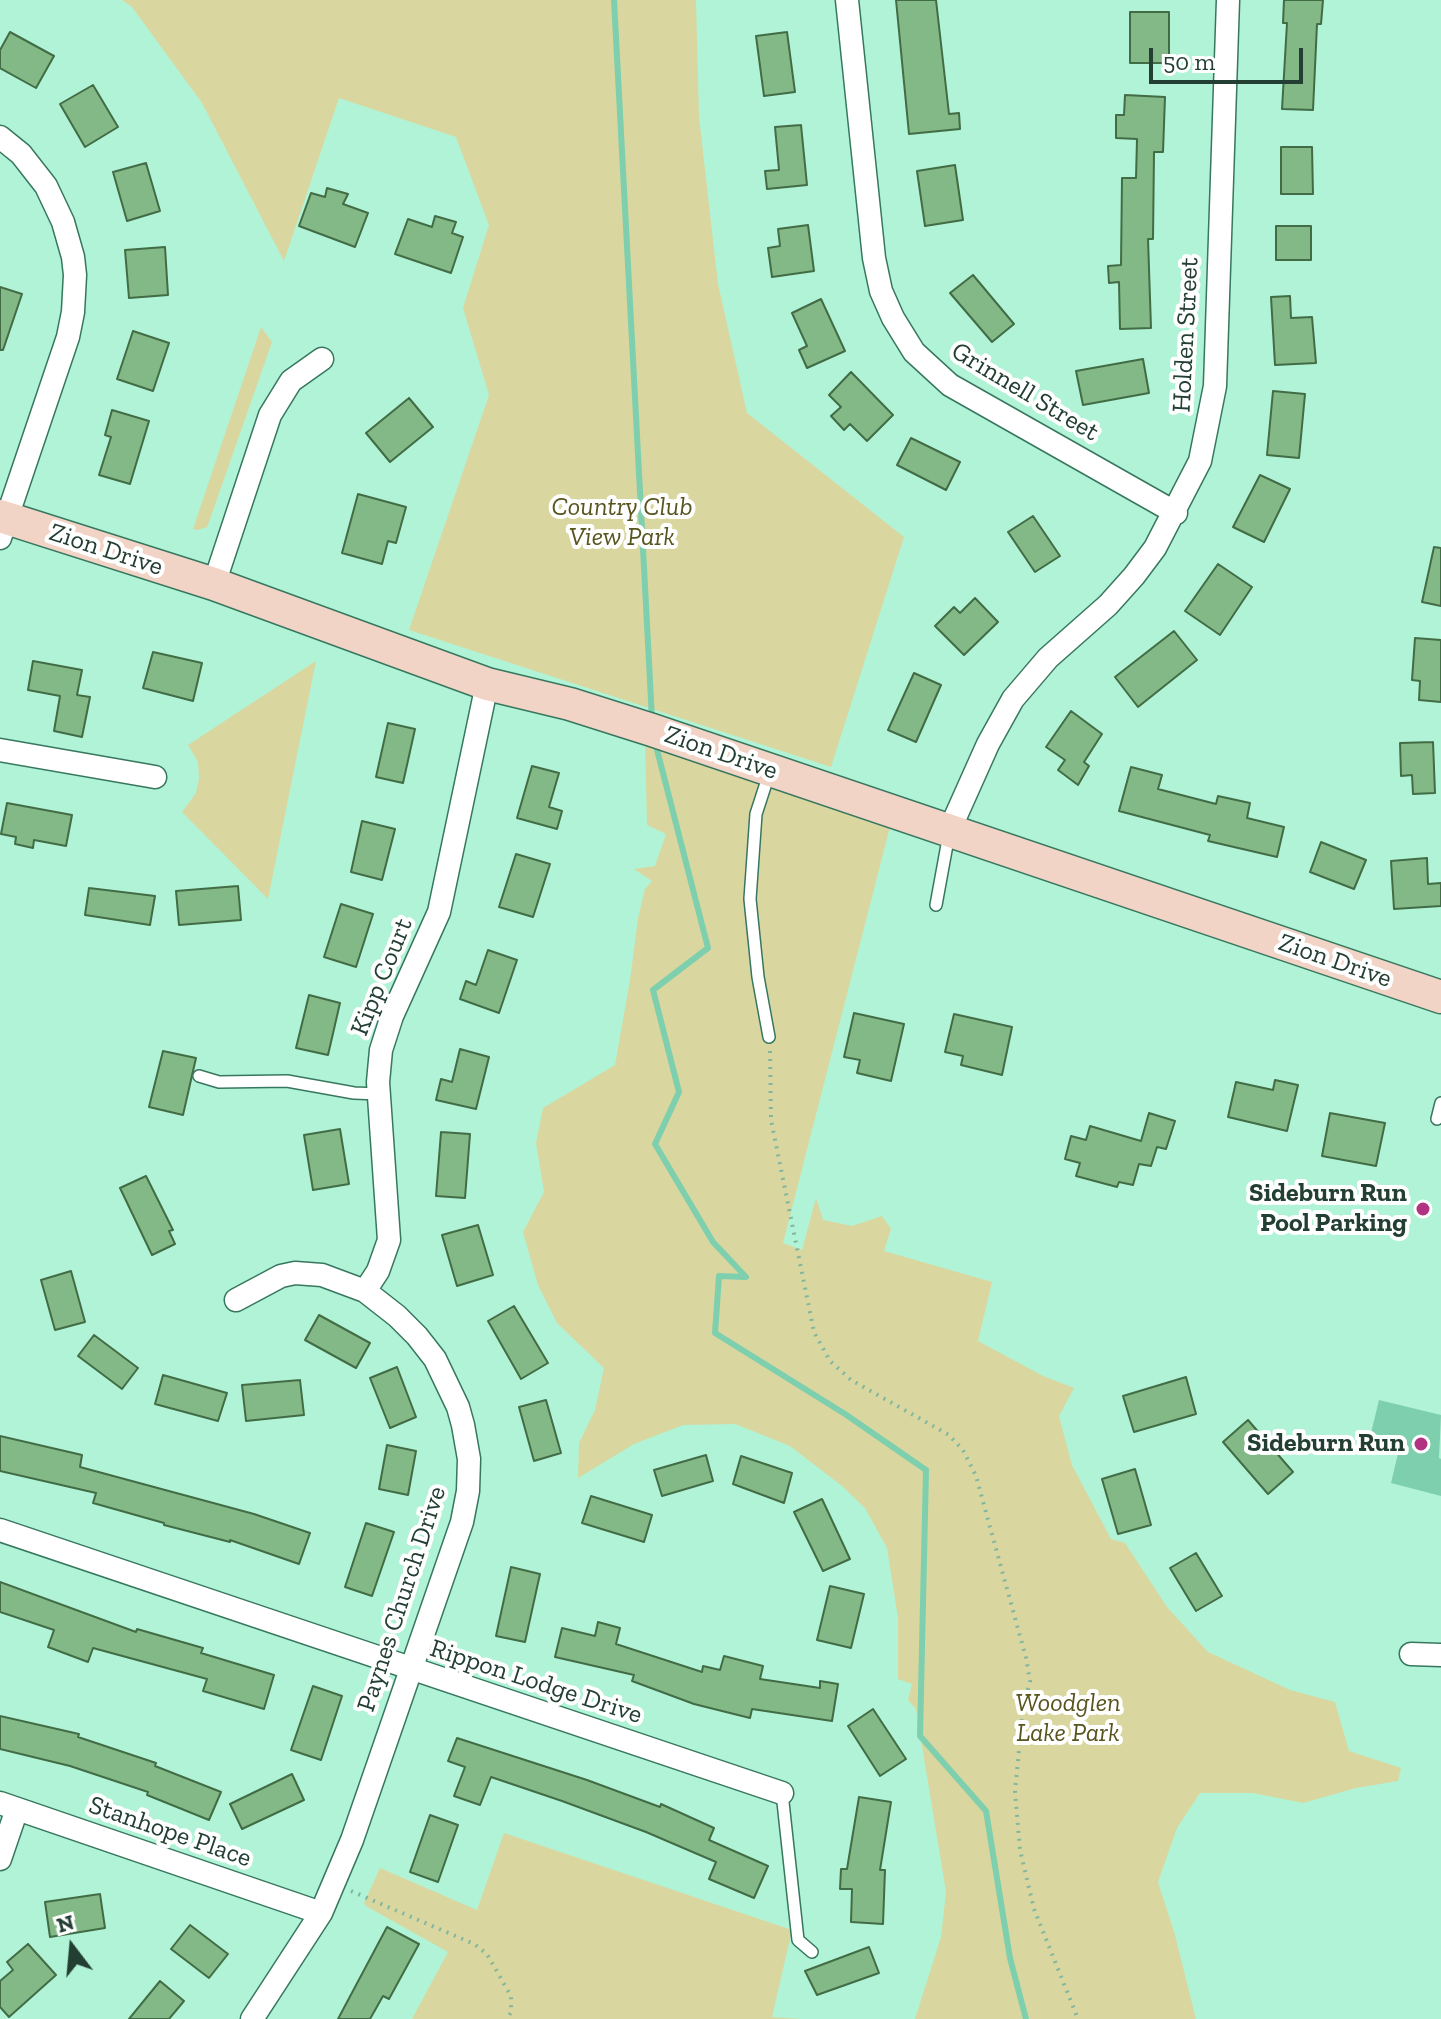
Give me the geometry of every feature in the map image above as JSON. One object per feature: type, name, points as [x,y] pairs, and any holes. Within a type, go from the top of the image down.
[{"type":"main road","name":"Zion Drive","points":[[2,524],[214,584],[487,684],[570,704],[771,769],[1441,997]]},
{"type":"street","name":"Grinnell Street","points":[[847,0],[874,258],[881,291],[914,352],[950,385],[1176,513]]},
{"type":"street","name":"Holden Street","points":[[950,829],[988,744],[1013,699],[1048,658],[1108,605],[1134,576],[1176,513],[1200,461],[1215,386],[1228,0]]},
{"type":"street","points":[[0,137],[21,154],[46,186],[63,222],[75,275],[68,337],[2,524]]},
{"type":"street","points":[[214,584],[270,415],[291,381],[322,359]]},
{"type":"street","name":"Kipp Court","points":[[365,1291],[378,1271],[389,1240],[379,1094],[381,1050],[392,1016],[439,912],[487,684]]},
{"type":"street","points":[[0,750],[155,777]]},
{"type":"street","name":"Paynes Church Drive","points":[[236,1300],[281,1276],[295,1273],[322,1275],[365,1291],[397,1316],[435,1359],[461,1416],[469,1459],[468,1491],[462,1522],[352,1840],[321,1913],[252,2019]]},
{"type":"street","name":"Rippon Lodge Drive","points":[[0,1530],[782,1793]]},
{"type":"street","points":[[1411,1654],[1441,1655]]},
{"type":"street","points":[[0,1859],[8,1806]]},
{"type":"street","name":"Stanhope Place","points":[[8,1806],[321,1913]]},
{"type":"lane","points":[[769,1037],[758,977],[750,899],[756,814],[771,769]]},
{"type":"lane","points":[[936,905],[950,829]]},
{"type":"lane","points":[[199,1076],[219,1082],[287,1081],[354,1093],[379,1094]]},
{"type":"lane","points":[[1437,1119],[1441,1103]]},
{"type":"lane","points":[[782,1793],[798,1940],[812,1952]]},
{"type":"path","points":[[769,1037],[771,1120],[814,1332],[830,1361],[851,1380],[949,1435],[963,1450],[976,1476],[1030,1681],[1023,1710],[1015,1791],[1020,1850],[1034,1909],[1078,2019]]},
{"type":"path","points":[[334,1883],[474,1944],[487,1954],[511,1996],[511,2012],[507,2019]]},
{"type":"green space","name":"Country Club View Park","points":[[122,0],[696,0],[699,117],[718,284],[747,413],[904,537],[831,767],[409,630],[489,395],[463,308],[489,225],[456,137],[339,98],[284,261],[202,103],[132,7]]},
{"type":"green space","points":[[261,327],[272,342],[207,527],[193,529]]},
{"type":"green space","points":[[316,661],[268,899],[182,812],[196,793],[199,778],[198,762],[188,745]]},
{"type":"green space","name":"Woodglen Lake Park","points":[[645,743],[892,819],[783,1243],[802,1250],[816,1198],[823,1220],[852,1226],[882,1216],[891,1229],[884,1251],[992,1282],[978,1341],[1043,1376],[1074,1388],[1059,1416],[1072,1465],[1111,1539],[1125,1543],[1167,1607],[1208,1652],[1290,1690],[1335,1702],[1349,1751],[1401,1768],[1398,1781],[1356,1788],[1303,1803],[1253,1793],[1200,1793],[1177,1828],[1158,1882],[1196,2019],[915,2019],[941,1937],[946,1892],[916,1709],[908,1700],[912,1684],[898,1679],[898,1618],[887,1548],[865,1508],[790,1446],[735,1424],[683,1425],[634,1444],[578,1478],[579,1443],[595,1410],[604,1368],[557,1323],[538,1285],[523,1232],[544,1192],[536,1143],[543,1108],[615,1065],[638,918],[645,889],[652,881],[634,869],[655,866],[666,834],[647,825]]},
{"type":"green space","points":[[504,1833],[792,1930],[772,2017],[801,2019],[412,2019],[448,1952],[366,1906],[364,1903],[380,1868],[477,1910]]},
{"type":"shaded area","name":"Sideburn Run","points":[[1379,1400],[1441,1415],[1441,1496],[1391,1483],[1401,1441],[1371,1433]]},
{"type":"building","points":[[896,0],[936,0],[949,114],[959,113],[960,129],[909,134]]},
{"type":"building","points":[[1284,0],[1323,0],[1321,24],[1317,24],[1313,110],[1282,109],[1287,23],[1283,23]]},
{"type":"building","points":[[1130,12],[1169,12],[1169,63],[1130,63]]},
{"type":"building","points":[[10,32],[54,56],[36,88],[0,68],[0,50]]},
{"type":"building","points":[[787,32],[795,92],[764,96],[756,36]]},
{"type":"building","points":[[93,85],[118,127],[85,147],[60,104]]},
{"type":"building","points":[[1125,95],[1165,97],[1163,152],[1154,152],[1153,239],[1148,239],[1151,328],[1120,329],[1119,282],[1109,283],[1108,266],[1121,265],[1122,178],[1136,178],[1137,139],[1116,138],[1116,115],[1124,115]]},
{"type":"building","points":[[801,125],[807,185],[767,189],[765,171],[779,170],[775,127]]},
{"type":"building","points":[[1281,147],[1312,147],[1313,194],[1281,194]]},
{"type":"building","points":[[146,163],[160,211],[127,221],[113,172]]},
{"type":"building","points":[[955,165],[963,220],[925,226],[917,171]]},
{"type":"building","points":[[327,188],[348,194],[343,204],[368,213],[355,247],[299,226],[311,193],[325,197]]},
{"type":"building","points":[[435,216],[456,222],[452,233],[463,237],[451,273],[395,254],[408,219],[432,227]]},
{"type":"building","points":[[808,225],[814,271],[772,277],[768,248],[780,246],[778,229]]},
{"type":"building","points":[[1276,226],[1311,226],[1311,260],[1276,260]]},
{"type":"building","points":[[165,247],[168,295],[129,298],[125,250]]},
{"type":"building","points":[[973,275],[1014,324],[992,342],[950,293]]},
{"type":"building","points":[[0,287],[22,294],[3,350],[0,350]]},
{"type":"building","points":[[1290,296],[1291,318],[1312,317],[1316,363],[1275,365],[1271,297]]},
{"type":"building","points":[[821,299],[845,351],[807,368],[799,350],[807,346],[792,313]]},
{"type":"building","points":[[133,331],[169,343],[153,391],[117,379]]},
{"type":"building","points":[[1143,359],[1149,393],[1083,405],[1076,371]]},
{"type":"building","points":[[851,372],[893,415],[867,441],[850,424],[844,430],[831,416],[841,407],[829,395]]},
{"type":"building","points":[[1273,391],[1305,394],[1299,458],[1267,455]]},
{"type":"building","points":[[409,398],[433,427],[390,462],[366,433]]},
{"type":"building","points":[[112,410],[149,421],[130,484],[99,475],[111,437],[105,435]]},
{"type":"building","points":[[911,438],[960,462],[946,490],[897,465]]},
{"type":"building","points":[[1260,475],[1290,489],[1264,542],[1233,527]]},
{"type":"building","points":[[358,494],[406,507],[396,543],[388,541],[382,564],[342,553]]},
{"type":"building","points":[[1033,516],[1060,556],[1035,572],[1008,532]]},
{"type":"building","points":[[1434,547],[1441,548],[1441,606],[1422,602]]},
{"type":"building","points":[[1218,564],[1252,587],[1220,635],[1185,611]]},
{"type":"building","points":[[975,598],[998,622],[964,655],[935,626],[954,607],[960,613]]},
{"type":"building","points":[[1174,631],[1197,660],[1138,707],[1115,677]]},
{"type":"building","points":[[1415,638],[1441,640],[1441,702],[1419,700],[1420,681],[1412,680]]},
{"type":"building","points":[[153,652],[202,663],[193,701],[143,688]]},
{"type":"building","points":[[33,661],[82,670],[77,695],[90,697],[82,737],[54,731],[60,696],[28,690]]},
{"type":"building","points":[[914,673],[941,685],[916,742],[888,730]]},
{"type":"building","points":[[1071,711],[1102,734],[1084,762],[1089,766],[1078,785],[1058,770],[1065,760],[1046,747]]},
{"type":"building","points":[[388,723],[415,729],[403,783],[376,777]]},
{"type":"building","points":[[1433,742],[1435,793],[1413,794],[1412,775],[1401,776],[1400,743]]},
{"type":"building","points":[[532,766],[559,773],[549,807],[562,811],[557,829],[517,818]]},
{"type":"building","points":[[1131,767],[1162,775],[1158,789],[1216,804],[1218,796],[1250,803],[1247,818],[1284,827],[1277,857],[1208,841],[1210,835],[1119,811]]},
{"type":"building","points":[[7,803],[72,815],[66,846],[34,840],[33,848],[15,844],[16,837],[1,834]]},
{"type":"building","points":[[362,821],[395,829],[382,880],[351,872]]},
{"type":"building","points":[[1321,842],[1366,860],[1354,889],[1310,872]]},
{"type":"building","points":[[516,854],[550,864],[533,917],[499,907]]},
{"type":"building","points":[[1427,858],[1428,884],[1441,883],[1441,906],[1394,909],[1391,861]]},
{"type":"building","points":[[238,886],[241,920],[179,925],[176,891]]},
{"type":"building","points":[[89,888],[155,896],[150,925],[85,915]]},
{"type":"building","points":[[341,904],[373,914],[356,967],[324,957]]},
{"type":"building","points":[[488,950],[517,960],[499,1013],[460,999],[466,981],[476,985]]},
{"type":"building","points":[[309,995],[340,1003],[328,1055],[296,1048]]},
{"type":"building","points":[[854,1013],[904,1024],[891,1081],[857,1073],[860,1060],[844,1057]]},
{"type":"building","points":[[954,1014],[1012,1027],[1002,1075],[961,1065],[963,1056],[945,1052]]},
{"type":"building","points":[[460,1049],[489,1057],[476,1109],[436,1100],[441,1079],[452,1082]]},
{"type":"building","points":[[163,1051],[196,1058],[183,1115],[149,1107]]},
{"type":"building","points":[[1275,1080],[1298,1085],[1287,1131],[1228,1117],[1236,1082],[1273,1090]]},
{"type":"building","points":[[1149,1113],[1175,1121],[1166,1149],[1157,1147],[1151,1166],[1139,1164],[1133,1185],[1119,1182],[1117,1187],[1076,1176],[1080,1163],[1065,1159],[1071,1136],[1086,1140],[1090,1126],[1141,1141]]},
{"type":"building","points":[[1330,1113],[1385,1123],[1376,1166],[1322,1156]]},
{"type":"building","points":[[340,1129],[349,1184],[313,1190],[304,1135]]},
{"type":"building","points":[[441,1132],[470,1134],[465,1198],[436,1196]]},
{"type":"building","points":[[146,1176],[173,1230],[169,1231],[175,1244],[152,1255],[120,1188]]},
{"type":"building","points":[[478,1225],[493,1275],[457,1286],[442,1235]]},
{"type":"building","points":[[71,1271],[85,1322],[55,1330],[41,1280]]},
{"type":"building","points":[[514,1306],[548,1363],[521,1379],[488,1321]]},
{"type":"building","points":[[319,1315],[370,1343],[356,1368],[305,1340]]},
{"type":"building","points":[[94,1335],[138,1368],[122,1389],[78,1356]]},
{"type":"building","points":[[397,1367],[416,1417],[390,1428],[370,1378]]},
{"type":"building","points":[[163,1375],[227,1393],[218,1421],[155,1404]]},
{"type":"building","points":[[1186,1377],[1196,1414],[1134,1432],[1123,1396]]},
{"type":"building","points":[[300,1380],[304,1415],[246,1421],[242,1385]]},
{"type":"building","points":[[546,1400],[561,1453],[534,1461],[519,1407]]},
{"type":"building","points":[[1248,1420],[1293,1472],[1268,1494],[1223,1442]]},
{"type":"building","points":[[0,1436],[82,1455],[80,1467],[254,1514],[310,1533],[299,1564],[230,1540],[164,1525],[93,1503],[96,1493],[0,1471]]},
{"type":"building","points":[[387,1445],[416,1451],[408,1495],[379,1489]]},
{"type":"building","points":[[706,1455],[713,1481],[662,1496],[654,1470]]},
{"type":"building","points":[[741,1456],[792,1473],[784,1503],[733,1484]]},
{"type":"building","points":[[1135,1469],[1151,1525],[1118,1534],[1102,1479]]},
{"type":"building","points":[[591,1496],[652,1515],[644,1542],[582,1523]]},
{"type":"building","points":[[822,1499],[850,1559],[823,1571],[794,1512]]},
{"type":"building","points":[[366,1523],[394,1532],[372,1596],[345,1587]]},
{"type":"building","points":[[1196,1553],[1222,1596],[1196,1611],[1170,1568]]},
{"type":"building","points":[[511,1567],[540,1574],[525,1642],[496,1636]]},
{"type":"building","points":[[0,1582],[136,1632],[137,1629],[203,1648],[201,1653],[274,1675],[264,1709],[203,1691],[207,1679],[93,1648],[88,1662],[48,1647],[54,1630],[0,1612]]},
{"type":"building","points":[[830,1586],[864,1594],[851,1648],[817,1640]]},
{"type":"building","points":[[598,1622],[620,1628],[616,1644],[702,1672],[703,1666],[720,1670],[724,1656],[763,1666],[760,1679],[820,1688],[820,1681],[838,1684],[832,1721],[752,1709],[750,1718],[694,1704],[632,1681],[634,1675],[555,1657],[562,1628],[595,1636]]},
{"type":"building","points":[[313,1686],[342,1696],[321,1760],[291,1750]]},
{"type":"building","points":[[873,1709],[906,1759],[880,1776],[848,1726]]},
{"type":"building","points":[[0,1716],[79,1734],[78,1737],[156,1763],[155,1766],[221,1792],[209,1820],[147,1795],[148,1792],[70,1766],[0,1749]]},
{"type":"building","points":[[457,1738],[660,1807],[661,1804],[714,1828],[709,1840],[768,1866],[754,1898],[709,1879],[716,1862],[562,1801],[491,1777],[480,1805],[454,1796],[465,1767],[448,1761]]},
{"type":"building","points":[[292,1774],[304,1800],[242,1829],[230,1804]]},
{"type":"building","points":[[859,1797],[891,1802],[880,1870],[885,1870],[883,1924],[851,1922],[852,1889],[840,1889],[841,1869],[847,1869]]},
{"type":"building","points":[[430,1815],[458,1825],[438,1882],[410,1872]]},
{"type":"building","points":[[100,1894],[105,1928],[50,1937],[45,1902]]},
{"type":"building","points":[[190,1925],[228,1954],[209,1978],[171,1949]]},
{"type":"building","points":[[387,1927],[419,1944],[389,1999],[383,1996],[370,2019],[338,2019]]},
{"type":"building","points":[[28,1944],[56,1975],[9,2017],[0,2007],[0,1981],[13,1970],[7,1962]]},
{"type":"building","points":[[869,1947],[879,1973],[817,1995],[805,1971]]},
{"type":"building","points":[[160,1981],[184,2001],[169,2019],[129,2019]]},
{"type":"waterway","points":[[614,0],[652,719]]},
{"type":"waterway","points":[[655,742],[708,948],[653,990],[679,1092],[655,1144],[713,1242],[746,1277],[719,1276],[715,1333],[845,1414],[926,1470],[920,1736],[986,1811],[1010,1958],[1026,2019]]},
{"type":"place","name":"Sideburn Run Pool Parking","points":[[1423,1209]]},
{"type":"place","name":"Sideburn Run","points":[[1421,1444]]}]
